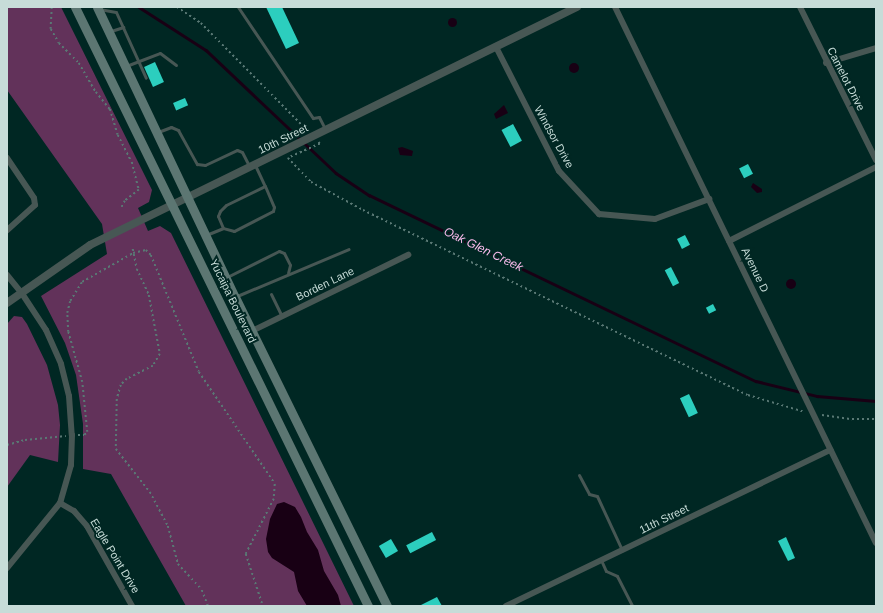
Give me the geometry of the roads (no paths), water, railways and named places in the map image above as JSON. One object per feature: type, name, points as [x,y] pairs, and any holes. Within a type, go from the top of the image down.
[{"type":"main road","name":"Yucaipa Boulevard","points":[[75,7],[173,204],[368,606]]},
{"type":"main road","name":"Yucaipa Boulevard","points":[[97,8],[235,297],[387,606]]},
{"type":"street","name":"10th Street","points":[[7,303],[90,245],[577,7]]},
{"type":"street","name":"Avenue D","points":[[615,7],[876,543]]},
{"type":"street","name":"Camelot Drive","points":[[800,7],[826,63],[876,160]]},
{"type":"street","name":"Windsor Drive","points":[[496,46],[559,171],[599,214],[655,219],[709,199]]},
{"type":"street","points":[[826,63],[876,48]]},
{"type":"street","points":[[7,158],[34,198],[35,204],[7,230]]},
{"type":"street","points":[[730,241],[876,167]]},
{"type":"street","name":"Borden Lane","points":[[252,331],[408,256]]},
{"type":"street","points":[[7,275],[21,292],[46,330],[60,364],[68,396],[72,435],[71,465],[60,503],[7,568]]},
{"type":"street","name":"11th Street","points":[[506,606],[830,450]]},
{"type":"street","name":"Eagle Point Drive","points":[[60,503],[74,512],[87,526],[132,606]]},
{"type":"lane","points":[[238,7],[313,118],[319,117],[326,130]]},
{"type":"lane","points":[[97,8],[112,9],[116,12],[146,78]]},
{"type":"lane","points":[[109,32],[123,27]]},
{"type":"lane","points":[[125,67],[160,53],[176,65]]},
{"type":"lane","points":[[157,133],[171,127],[178,130],[197,164],[205,164],[237,150],[242,152],[265,186],[273,211],[234,231],[223,228],[205,235]]},
{"type":"lane","points":[[223,228],[218,216],[220,211],[226,205],[265,186]]},
{"type":"lane","points":[[235,297],[288,273],[300,271],[349,249]]},
{"type":"lane","points":[[226,278],[279,251],[284,253],[290,265],[288,273]]},
{"type":"lane","points":[[271,294],[282,317]]},
{"type":"lane","points":[[579,475],[589,494],[597,496],[622,550]]},
{"type":"lane","points":[[600,560],[606,571],[617,576],[632,606]]},
{"type":"waterway","name":"Oak Glen Creek","points":[[139,7],[206,50],[336,173],[369,195],[756,381],[817,396],[876,401]]}]
